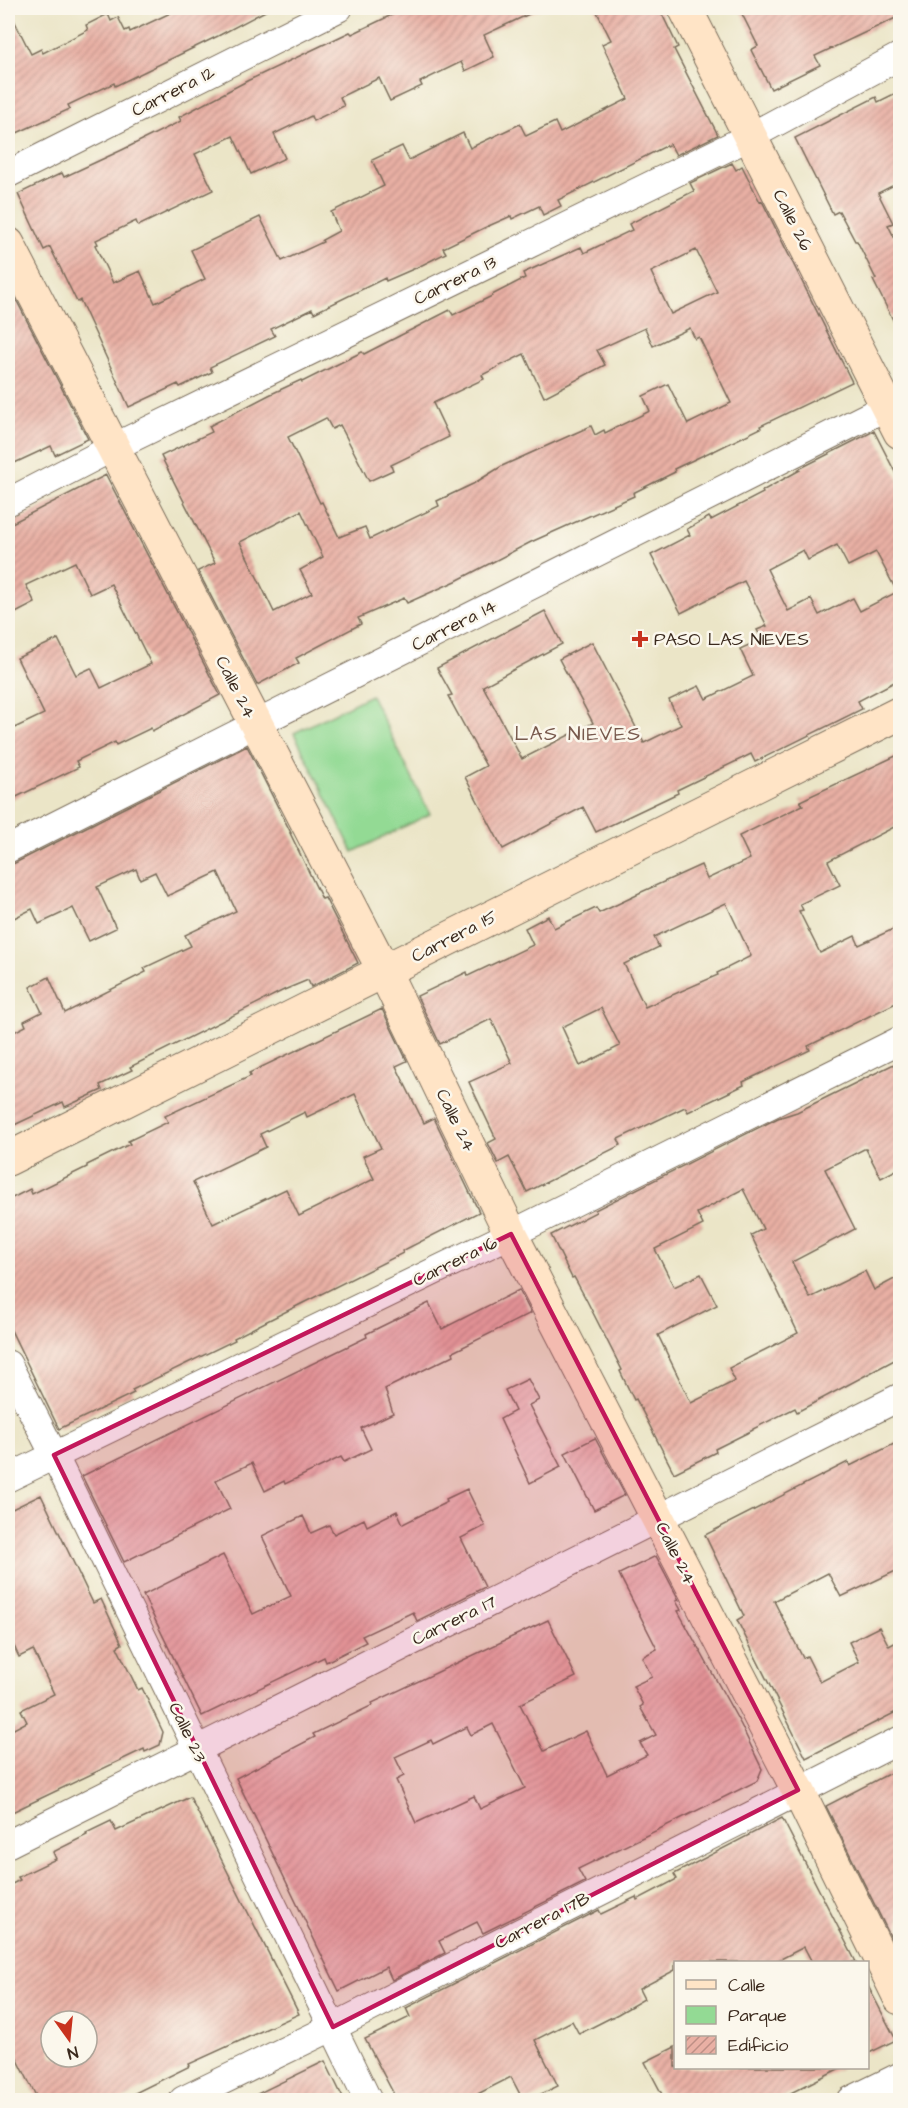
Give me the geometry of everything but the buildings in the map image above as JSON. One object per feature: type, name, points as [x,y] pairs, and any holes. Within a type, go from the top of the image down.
[{"type":"street","name":"Carrera 12","points":[[8,174],[339,8]]},
{"type":"street","name":"Calle 26","points":[[686,8],[896,413]]},
{"type":"street","name":"Carrera 13","points":[[8,502],[114,447],[751,136],[900,56]]},
{"type":"street","name":"Calle 24","points":[[8,244],[384,971],[511,1233],[798,1790],[900,1998]]},
{"type":"street","name":"Carrera 14","points":[[8,849],[255,725],[896,413]]},
{"type":"street","name":"Carrera 15","points":[[8,1159],[900,713]]},
{"type":"street","name":"Carrera 16","points":[[8,1479],[900,1040]]},
{"type":"street","name":"Calle 23","points":[[8,1364],[368,2100]]},
{"type":"street","name":"Carrera 17","points":[[8,1844],[900,1397]]},
{"type":"street","name":"Carrera 17B","points":[[183,2100],[333,2027],[900,1740]]},
{"type":"street","points":[[851,2100],[900,2076]]},
{"type":"highlighted area","points":[[511,1234],[798,1790],[333,2027],[54,1455]]},
{"type":"green space","points":[[371,695],[430,814],[353,852],[294,733]]},
{"type":"place","name":"PASO LAS NIEVES","points":[[640,639]]},
{"type":"district","name":"LAS NIEVES","points":[[578,733]]}]
